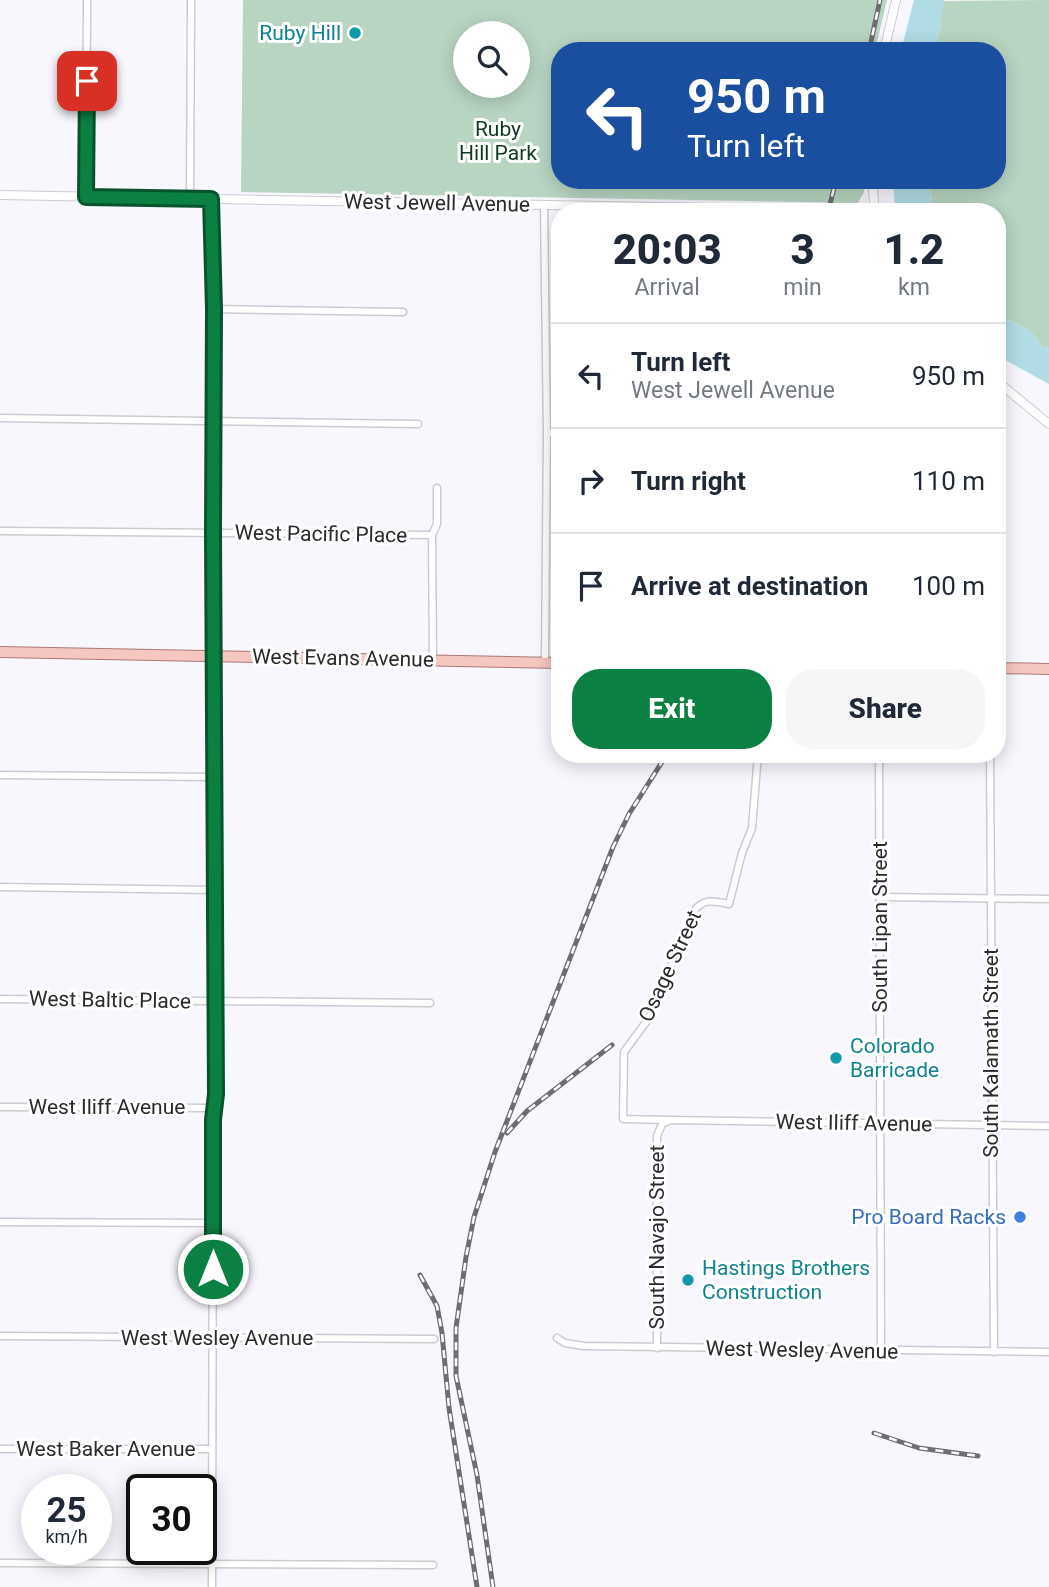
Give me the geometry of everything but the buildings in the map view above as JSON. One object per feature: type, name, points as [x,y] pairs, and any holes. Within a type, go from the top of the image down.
[{"type":"main road","name":"West Evans Avenue","points":[[0,652],[551,662]]},
{"type":"main road","points":[[1006,668],[1049,669]]},
{"type":"street","points":[[86,197],[87,0]]},
{"type":"street","points":[[190,198],[191,0]]},
{"type":"street","points":[[886,42],[896,0]]},
{"type":"street","name":"West Jewell Avenue","points":[[0,195],[551,205]]},
{"type":"street","points":[[211,199],[214,309],[215,1002],[212,1474]]},
{"type":"street","points":[[544,205],[547,433],[545,662]]},
{"type":"street","points":[[214,309],[403,312]]},
{"type":"street","points":[[1006,389],[1049,424]]},
{"type":"street","points":[[0,418],[418,424]]},
{"type":"street","points":[[433,660],[432,536],[437,524],[438,488]]},
{"type":"street","name":"West Pacific Place","points":[[0,531],[432,536]]},
{"type":"street","name":"Osage Street","points":[[670,1120],[623,1119],[624,1052],[649,1018],[694,911],[700,903],[709,900],[729,904],[742,853],[752,828],[757,763]]},
{"type":"street","name":"South Lipan Street","points":[[879,763],[881,1351]]},
{"type":"street","name":"South Kalamath Street","points":[[990,763],[994,1352]]},
{"type":"street","points":[[0,775],[214,777]]},
{"type":"street","points":[[0,887],[214,890]]},
{"type":"street","points":[[880,897],[1049,899]]},
{"type":"street","name":"West Baltic Place","points":[[0,999],[430,1003]]},
{"type":"street","name":"West Iliff Avenue","points":[[0,1107],[214,1108]]},
{"type":"street","name":"West Iliff Avenue","points":[[670,1120],[1049,1126]]},
{"type":"street","name":"South Navajo Street","points":[[657,1348],[657,1136],[660,1126],[670,1120]]},
{"type":"street","points":[[0,1222],[213,1223]]},
{"type":"street","name":"West Wesley Avenue","points":[[0,1336],[434,1339]]},
{"type":"street","name":"West Wesley Avenue","points":[[557,1338],[573,1345],[657,1348],[1049,1352]]},
{"type":"street","name":"West Baker Avenue","points":[[0,1449],[212,1449]]},
{"type":"street","points":[[0,1563],[126,1563]]},
{"type":"street","points":[[217,1563],[433,1565]]},
{"type":"street","points":[[212,1565],[212,1587]]},
{"type":"green space","name":"Ruby Hill Park","points":[[243,0],[887,0],[877,42],[551,42],[551,189],[864,189],[858,203],[241,192]]},
{"type":"green space","points":[[1049,0],[1049,347],[1043,348],[1024,327],[1006,320],[1006,203],[932,203],[930,189],[1006,189],[1006,42],[937,42],[943,1]]},
{"type":"water","points":[[914,0],[944,0],[937,42],[903,42]]},
{"type":"water","points":[[894,189],[930,189],[932,203],[894,203]]},
{"type":"water","points":[[1006,320],[1024,327],[1043,348],[1049,347],[1049,384],[1006,360]]},
{"type":"railway","points":[[871,42],[880,0]]},
{"type":"railway","points":[[830,203],[834,189]]},
{"type":"railway","points":[[493,1587],[477,1475],[456,1376],[456,1328],[474,1217],[495,1152],[613,847],[629,814],[661,763]]},
{"type":"railway","points":[[507,1133],[527,1111],[612,1045]]},
{"type":"railway","points":[[420,1275],[437,1306],[442,1333],[449,1408],[477,1587]]},
{"type":"railway","points":[[874,1433],[919,1448],[978,1456]]},
{"type":"place","name":"Ruby Hill","points":[[355,33]]},
{"type":"place","name":"Colorado Barricade","points":[[836,1058]]},
{"type":"place","name":"Pro Board Racks","points":[[1020,1217]]},
{"type":"place","name":"Hastings Brothers Construction","points":[[688,1280]]},
{"type":"route","points":[[87,81],[86,197],[211,199],[214,309],[216,1094],[213,1120],[213,1269]]}]
